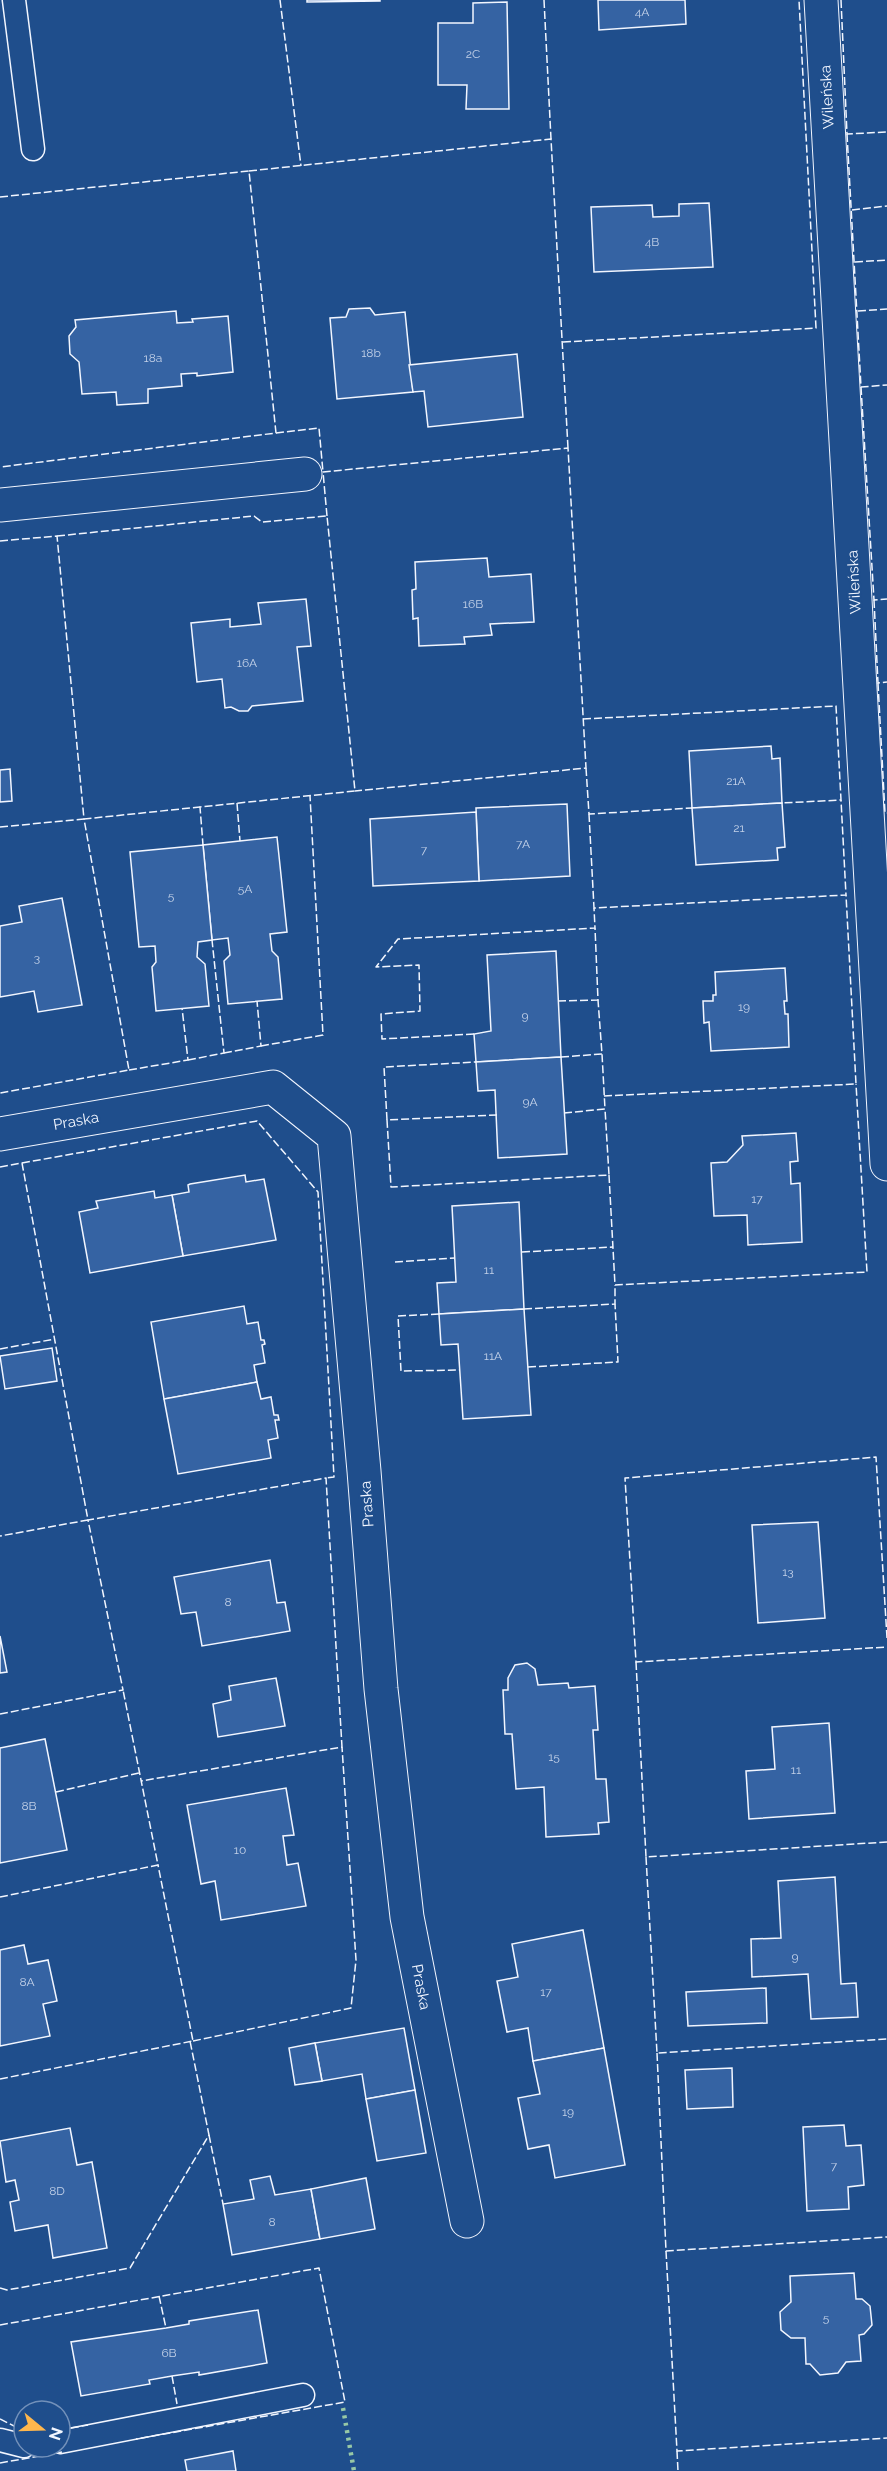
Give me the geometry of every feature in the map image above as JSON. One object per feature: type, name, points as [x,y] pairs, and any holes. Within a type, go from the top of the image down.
[{"type":"street","name":"Wileńska","points":[[821,0],[887,1164]]},
{"type":"street","points":[[0,505],[305,474]]},
{"type":"street","name":"Praska","points":[[0,1134],[273,1087],[334,1137],[381,1689],[407,1917],[467,2221]]},
{"type":"lane","points":[[14,0],[33,149]]},
{"type":"lane","points":[[72,2440],[303,2395]]},
{"type":"building","points":[[307,0],[380,0],[380,1],[307,2]]},
{"type":"building","points":[[598,0],[685,0],[686,24],[599,30]]},
{"type":"building","points":[[507,2],[509,109],[466,109],[467,85],[438,85],[438,23],[473,23],[473,3]]},
{"type":"building","points":[[709,203],[713,267],[594,272],[591,207],[652,205],[653,217],[679,216],[679,204]]},
{"type":"building","points":[[370,308],[375,315],[405,312],[413,392],[337,399],[330,318],[346,317],[349,309]]},
{"type":"building","points":[[176,311],[177,323],[193,322],[192,319],[228,316],[233,372],[197,376],[197,373],[181,374],[182,386],[148,389],[148,403],[117,405],[116,392],[82,394],[79,362],[70,354],[69,336],[76,327],[75,320]]},
{"type":"building","points":[[517,354],[523,417],[428,427],[424,391],[413,392],[409,365]]},
{"type":"building","points":[[487,558],[489,577],[531,574],[534,622],[490,624],[492,635],[464,637],[465,644],[419,646],[418,618],[413,619],[412,590],[416,589],[415,562]]},
{"type":"building","points":[[306,599],[311,646],[297,647],[303,701],[252,706],[248,711],[239,711],[231,707],[225,708],[222,679],[197,682],[191,623],[230,619],[230,627],[261,624],[258,603]]},
{"type":"building","points":[[771,746],[772,759],[780,758],[782,803],[692,808],[689,751]]},
{"type":"building","points":[[10,769],[12,801],[0,802],[0,770]]},
{"type":"building","points":[[782,803],[785,847],[777,848],[778,860],[696,865],[692,808]]},
{"type":"building","points":[[567,804],[570,876],[479,881],[476,808]]},
{"type":"building","points":[[476,812],[479,881],[373,886],[370,819]]},
{"type":"building","points":[[277,837],[287,932],[270,934],[272,951],[278,957],[282,999],[228,1004],[224,961],[230,955],[228,938],[212,940],[203,845]]},
{"type":"building","points":[[203,845],[212,940],[198,942],[197,957],[205,964],[209,1006],[156,1011],[152,967],[156,962],[155,946],[139,947],[130,852]]},
{"type":"building","points":[[62,898],[82,1005],[38,1012],[34,991],[0,997],[0,926],[22,922],[19,906]]},
{"type":"building","points":[[556,951],[561,1057],[476,1062],[474,1034],[491,1031],[487,955]]},
{"type":"building","points":[[785,968],[787,1001],[784,1001],[785,1014],[788,1014],[789,1047],[711,1051],[709,1022],[704,1023],[703,1001],[713,1001],[713,995],[716,995],[715,972]]},
{"type":"building","points":[[561,1057],[567,1154],[498,1158],[495,1090],[478,1091],[476,1062]]},
{"type":"building","points":[[796,1133],[798,1161],[790,1162],[791,1184],[800,1183],[802,1242],[748,1245],[747,1215],[714,1216],[711,1163],[727,1162],[743,1145],[742,1136]]},
{"type":"building","points":[[245,1175],[246,1182],[264,1179],[276,1240],[183,1256],[172,1195],[189,1192],[188,1185],[190,1184]]},
{"type":"building","points":[[154,1191],[155,1198],[172,1195],[183,1256],[90,1273],[79,1212],[98,1208],[96,1201]]},
{"type":"building","points":[[519,1202],[524,1309],[439,1314],[437,1283],[456,1282],[452,1206]]},
{"type":"building","points":[[244,1306],[247,1324],[258,1322],[261,1340],[264,1340],[265,1344],[262,1345],[265,1363],[254,1365],[257,1382],[164,1399],[151,1322]]},
{"type":"building","points":[[524,1309],[531,1415],[463,1419],[458,1344],[441,1345],[439,1314]]},
{"type":"building","points":[[52,1348],[57,1381],[5,1389],[0,1356]]},
{"type":"building","points":[[257,1382],[261,1399],[271,1397],[274,1415],[278,1415],[279,1420],[275,1420],[278,1438],[268,1440],[271,1458],[178,1474],[164,1399]]},
{"type":"building","points":[[818,1522],[825,1618],[758,1623],[752,1525]]},
{"type":"building","points":[[270,1560],[277,1603],[285,1602],[290,1631],[202,1646],[196,1612],[181,1614],[174,1577]]},
{"type":"building","points":[[0,1636],[7,1672],[0,1673]]},
{"type":"building","points":[[527,1663],[535,1669],[538,1685],[568,1683],[569,1688],[595,1686],[598,1730],[593,1730],[596,1779],[606,1779],[609,1822],[598,1823],[599,1834],[546,1837],[544,1787],[516,1789],[512,1734],[505,1734],[503,1690],[508,1690],[508,1678],[515,1665]]},
{"type":"building","points":[[276,1678],[285,1726],[218,1737],[213,1704],[231,1700],[229,1686]]},
{"type":"building","points":[[829,1723],[835,1813],[749,1819],[746,1771],[775,1769],[772,1727]]},
{"type":"building","points":[[45,1739],[67,1850],[0,1863],[0,1748]]},
{"type":"building","points":[[286,1788],[294,1835],[283,1836],[287,1865],[298,1863],[306,1906],[221,1920],[215,1881],[201,1884],[187,1805]]},
{"type":"building","points":[[835,1877],[841,1984],[856,1983],[858,2017],[811,2019],[808,1974],[752,1977],[751,1939],[781,1938],[778,1881]]},
{"type":"building","points":[[583,1930],[604,2048],[533,2061],[528,2028],[507,2032],[497,1981],[518,1977],[512,1944]]},
{"type":"building","points":[[24,1945],[28,1964],[48,1960],[57,2001],[43,2004],[50,2036],[0,2046],[0,1950]]},
{"type":"building","points":[[766,1988],[767,2023],[688,2026],[686,1992]]},
{"type":"building","points":[[404,2028],[415,2090],[366,2099],[362,2074],[322,2081],[315,2043]]},
{"type":"building","points":[[315,2043],[322,2081],[295,2085],[289,2048]]},
{"type":"building","points":[[604,2048],[625,2165],[555,2178],[549,2145],[528,2149],[518,2098],[540,2094],[533,2061]]},
{"type":"building","points":[[732,2068],[733,2107],[687,2109],[685,2070]]},
{"type":"building","points":[[415,2090],[426,2153],[377,2161],[366,2099]]},
{"type":"building","points":[[844,2125],[846,2146],[861,2145],[864,2185],[848,2187],[849,2209],[807,2211],[803,2127]]},
{"type":"building","points":[[70,2128],[77,2165],[92,2162],[107,2248],[53,2258],[48,2225],[15,2231],[10,2202],[19,2200],[15,2180],[6,2182],[0,2141]]},
{"type":"building","points":[[270,2176],[275,2195],[311,2189],[320,2239],[232,2255],[223,2204],[254,2199],[250,2180]]},
{"type":"building","points":[[366,2178],[375,2229],[320,2239],[311,2189]]},
{"type":"building","points":[[854,2273],[856,2299],[862,2299],[870,2306],[872,2325],[864,2334],[859,2335],[861,2361],[846,2362],[838,2373],[820,2375],[810,2364],[806,2364],[805,2338],[791,2338],[781,2330],[780,2312],[791,2302],[790,2276]]},
{"type":"building","points":[[258,2310],[267,2363],[199,2375],[199,2372],[149,2380],[150,2384],[81,2396],[71,2342],[166,2328],[189,2324],[189,2321]]},
{"type":"building","points":[[233,2451],[236,2471],[187,2471],[185,2460]]},
{"type":"hedge","points":[[343,2408],[354,2471]]},
{"type":"fence","points":[[280,0],[301,166]]},
{"type":"fence","points":[[544,0],[551,139]]},
{"type":"fence","points":[[563,342],[816,328],[799,0]]},
{"type":"fence","points":[[841,0],[847,134],[887,132]]},
{"type":"fence","points":[[847,134],[861,387],[887,385]]},
{"type":"fence","points":[[249,171],[551,139],[568,448]]},
{"type":"fence","points":[[0,197],[249,171],[276,433],[0,467]]},
{"type":"fence","points":[[852,210],[887,206]]},
{"type":"fence","points":[[855,262],[887,260]]},
{"type":"fence","points":[[858,311],[887,309]]},
{"type":"fence","points":[[861,387],[874,600],[887,599]]},
{"type":"fence","points":[[276,433],[319,428],[323,472]]},
{"type":"fence","points":[[327,516],[323,472],[568,448],[586,768],[355,791]]},
{"type":"fence","points":[[57,536],[254,516],[262,522],[327,516],[355,791],[200,807],[203,845]]},
{"type":"fence","points":[[0,541],[57,536],[84,819],[200,807]]},
{"type":"fence","points":[[874,600],[878,683],[887,682]]},
{"type":"fence","points":[[878,683],[885,813],[887,813]]},
{"type":"fence","points":[[583,719],[836,706],[841,800],[782,803]]},
{"type":"fence","points":[[586,768],[589,814],[692,808]]},
{"type":"fence","points":[[261,1046],[323,1035],[310,796]]},
{"type":"fence","points":[[589,814],[594,908],[846,895],[841,800]]},
{"type":"fence","points":[[237,803],[240,841]]},
{"type":"fence","points":[[0,827],[84,819],[129,1070],[0,1093]]},
{"type":"fence","points":[[604,1096],[856,1084],[846,895]]},
{"type":"fence","points":[[474,1034],[382,1039],[381,1014],[420,1011],[419,965],[376,967],[398,939],[595,928],[594,908]]},
{"type":"fence","points":[[558,1001],[598,1000],[595,928]]},
{"type":"fence","points":[[188,1060],[224,1053],[212,940]]},
{"type":"fence","points":[[561,1057],[602,1054],[598,1000]]},
{"type":"fence","points":[[224,1053],[261,1046],[257,1001]]},
{"type":"fence","points":[[129,1070],[188,1060],[182,1008]]},
{"type":"fence","points":[[564,1113],[605,1109],[602,1054]]},
{"type":"fence","points":[[387,1120],[384,1067],[476,1062]]},
{"type":"fence","points":[[609,1175],[615,1285],[867,1272],[856,1084]]},
{"type":"fence","points":[[497,1115],[387,1120],[391,1187],[609,1175],[605,1109]]},
{"type":"fence","points":[[22,1163],[257,1121],[318,1192],[334,1477],[326,1478]]},
{"type":"fence","points":[[0,1167],[22,1163],[88,1520],[0,1536]]},
{"type":"fence","points":[[522,1252],[613,1247]]},
{"type":"fence","points":[[395,1262],[455,1258]]},
{"type":"fence","points":[[524,1309],[615,1304],[615,1285]]},
{"type":"fence","points":[[528,1367],[618,1362],[615,1304]]},
{"type":"fence","points":[[439,1314],[398,1316],[401,1371],[460,1370]]},
{"type":"fence","points":[[0,1349],[55,1339]]},
{"type":"fence","points":[[887,1638],[876,1457],[625,1478],[636,1662],[887,1647]]},
{"type":"fence","points":[[0,1714],[123,1690],[88,1520],[326,1478],[342,1747],[141,1781]]},
{"type":"fence","points":[[636,1662],[646,1857],[887,1842]]},
{"type":"fence","points":[[0,1897],[158,1865],[123,1690]]},
{"type":"fence","points":[[193,2041],[351,2008],[356,1960],[342,1747]]},
{"type":"fence","points":[[56,1792],[139,1773]]},
{"type":"fence","points":[[646,1857],[657,2053],[887,2039]]},
{"type":"fence","points":[[0,2079],[193,2041],[158,1865]]},
{"type":"fence","points":[[0,2288],[7,2290],[130,2268],[209,2135],[190,2041]]},
{"type":"fence","points":[[657,2053],[666,2251],[887,2237]]},
{"type":"fence","points":[[209,2135],[223,2204]]},
{"type":"fence","points":[[666,2251],[677,2451],[887,2438]]},
{"type":"fence","points":[[0,2325],[319,2268],[345,2402],[136,2439]]},
{"type":"fence","points":[[159,2296],[166,2328]]},
{"type":"fence","points":[[172,2376],[177,2404]]},
{"type":"fence","points":[[0,2419],[12,2425]]},
{"type":"fence","points":[[72,2428],[88,2425]]},
{"type":"fence","points":[[677,2451],[678,2471]]},
{"type":"fence","points":[[0,2463],[23,2459]]}]
